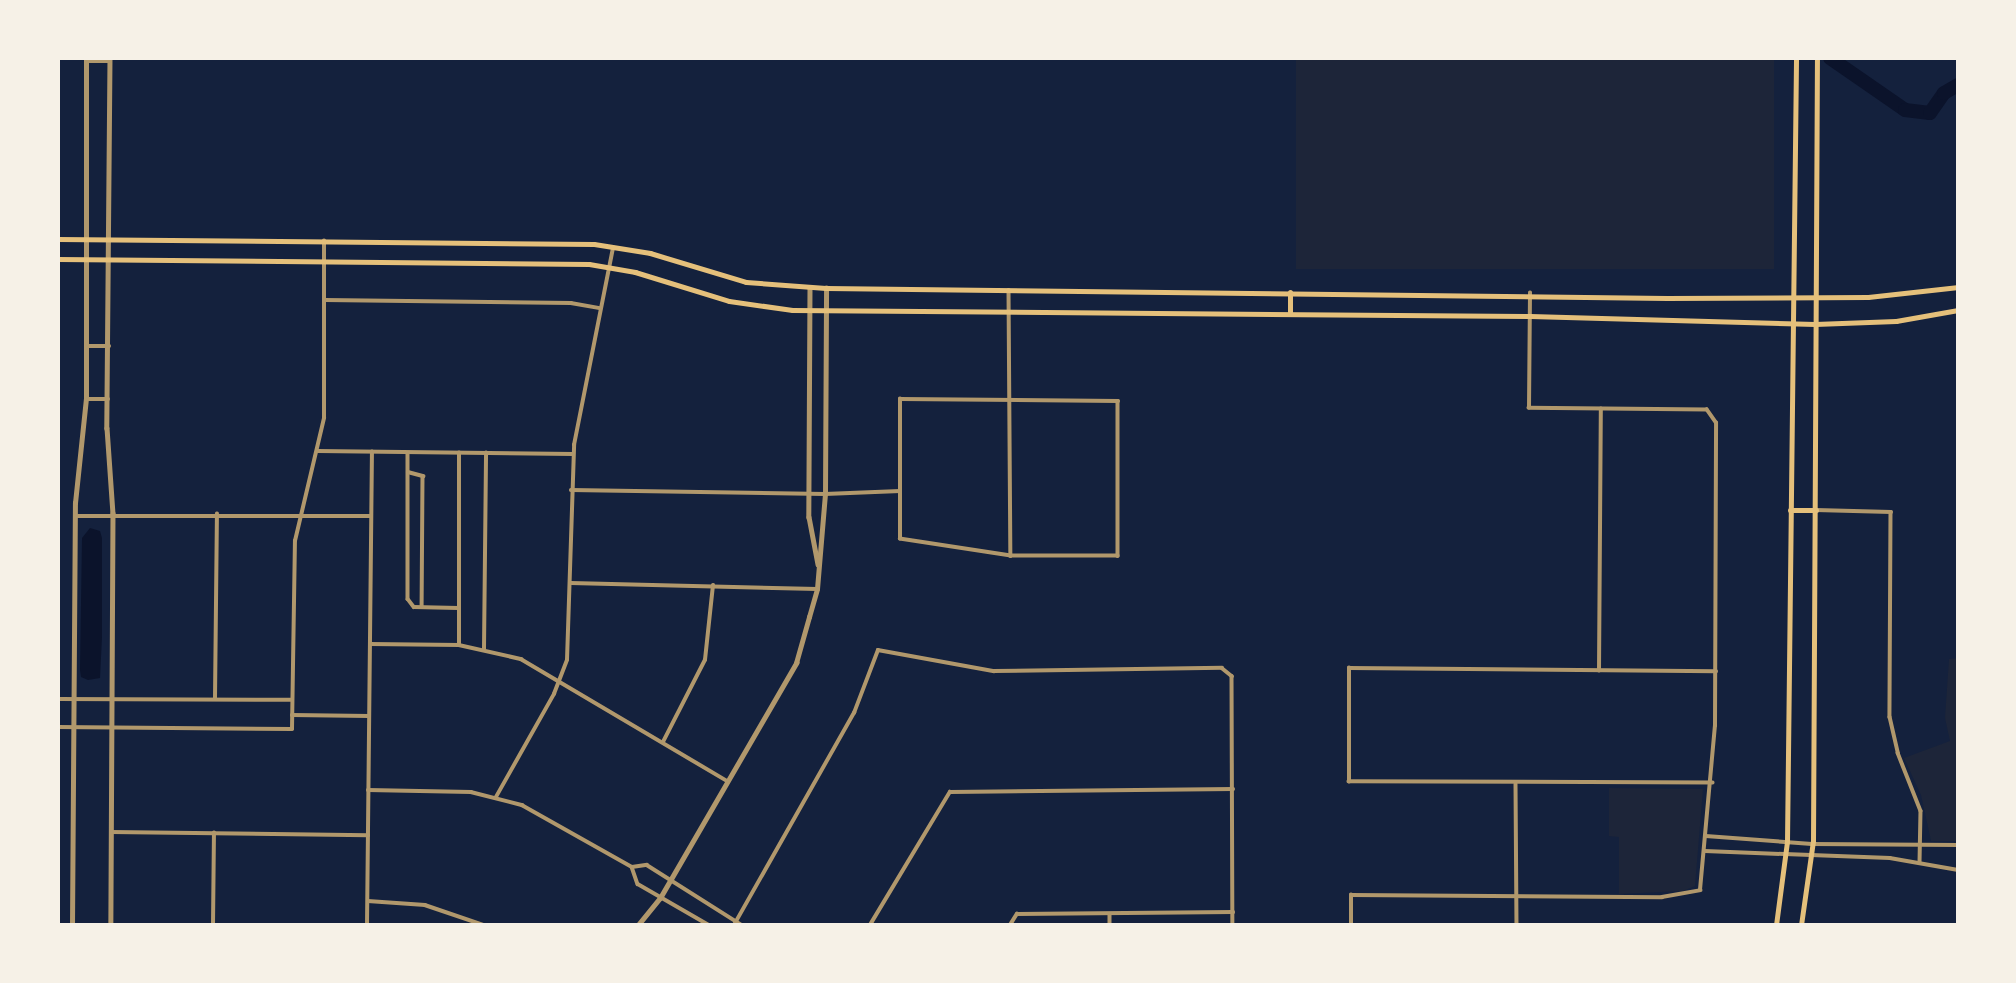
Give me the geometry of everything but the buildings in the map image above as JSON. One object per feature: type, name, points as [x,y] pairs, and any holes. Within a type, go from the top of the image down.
[{"type":"main road","points":[[1776,925],[1787,856],[1796,58]]},
{"type":"main road","points":[[1801,925],[1812,844],[1817,58]]},
{"type":"main road","points":[[58,239],[613,246],[746,282],[810,288],[1530,293],[1794,298],[1901,295],[1958,288]]},
{"type":"main road","points":[[58,259],[610,267],[729,300],[810,310],[1530,316],[1794,324],[1896,321],[1958,310]]},
{"type":"main road","points":[[1290,292],[1290,314]]},
{"type":"main road","points":[[1790,510],[1816,510]]},
{"type":"street","points":[[72,925],[76,516],[86,398],[86,59],[110,60],[108,398],[113,513],[111,925]]},
{"type":"street","points":[[58,727],[292,729],[294,566],[299,515],[318,451],[324,418],[324,241]]},
{"type":"street","points":[[496,797],[561,680],[570,639],[573,454],[613,246]]},
{"type":"street","points":[[810,288],[809,494],[819,569]]},
{"type":"street","points":[[638,925],[671,880],[796,663],[817,589],[825,494],[826,288]]},
{"type":"street","points":[[1009,290],[1011,556]]},
{"type":"street","points":[[1351,925],[1351,895],[1662,897],[1700,890],[1713,783],[1716,671],[1718,455],[1712,413],[1529,408],[1530,293]]},
{"type":"street","points":[[325,300],[571,303],[600,308]]},
{"type":"street","points":[[86,346],[109,346]]},
{"type":"street","points":[[86,398],[108,398]]},
{"type":"street","points":[[900,399],[1011,400],[1118,401],[1118,556],[1011,556],[900,539],[900,399]]},
{"type":"street","points":[[1599,671],[1601,409]]},
{"type":"street","points":[[318,451],[573,454]]},
{"type":"street","points":[[367,925],[372,452]]},
{"type":"street","points":[[408,452],[408,599],[414,607],[458,608]]},
{"type":"street","points":[[458,645],[459,453]]},
{"type":"street","points":[[484,649],[486,453]]},
{"type":"street","points":[[408,472],[423,476],[422,607]]},
{"type":"street","points":[[571,490],[809,494],[900,491]]},
{"type":"street","points":[[1816,510],[1891,512],[1890,723],[1918,801],[1922,844],[1920,863]]},
{"type":"street","points":[[76,516],[113,513],[371,516]]},
{"type":"street","points":[[215,699],[217,514]]},
{"type":"street","points":[[571,583],[817,589]]},
{"type":"street","points":[[663,742],[705,660],[713,585]]},
{"type":"street","points":[[370,643],[458,645],[521,659],[561,680],[727,781]]},
{"type":"street","points":[[735,923],[854,713],[878,650],[994,671],[1222,668],[1232,676],[1233,925]]},
{"type":"street","points":[[1713,783],[1349,782],[1349,668],[1716,671]]},
{"type":"street","points":[[58,699],[292,700]]},
{"type":"street","points":[[292,715],[369,716]]},
{"type":"street","points":[[1516,783],[1517,925]]},
{"type":"street","points":[[870,925],[950,792],[1233,789]]},
{"type":"street","points":[[369,790],[458,791],[496,797],[546,817],[632,867],[647,865],[742,925]]},
{"type":"street","points":[[111,832],[368,835]]},
{"type":"street","points":[[213,925],[214,833]]},
{"type":"street","points":[[1706,836],[1812,844],[1958,845]]},
{"type":"street","points":[[1705,851],[1920,863],[1958,870]]},
{"type":"street","points":[[632,867],[638,884],[709,925]]},
{"type":"street","points":[[367,901],[425,905],[484,925]]},
{"type":"street","points":[[1010,925],[1017,914],[1233,912]]},
{"type":"street","points":[[1110,914],[1110,925]]},
{"type":"shaded area","points":[[1296,58],[1774,58],[1774,269],[1296,269]]},
{"type":"shaded area","points":[[90,528],[100,531],[102,538],[102,637],[100,678],[88,680],[81,677],[80,670],[82,538]]},
{"type":"shaded area","points":[[1958,658],[1958,841],[1931,841],[1921,795],[1904,758],[1950,741],[1945,718],[1949,659]]},
{"type":"shaded area","points":[[1609,788],[1703,789],[1695,886],[1683,891],[1619,894],[1619,837],[1609,836]]},
{"type":"waterway","points":[[1830,58],[1905,110],[1930,113],[1944,93],[1958,85]]}]
